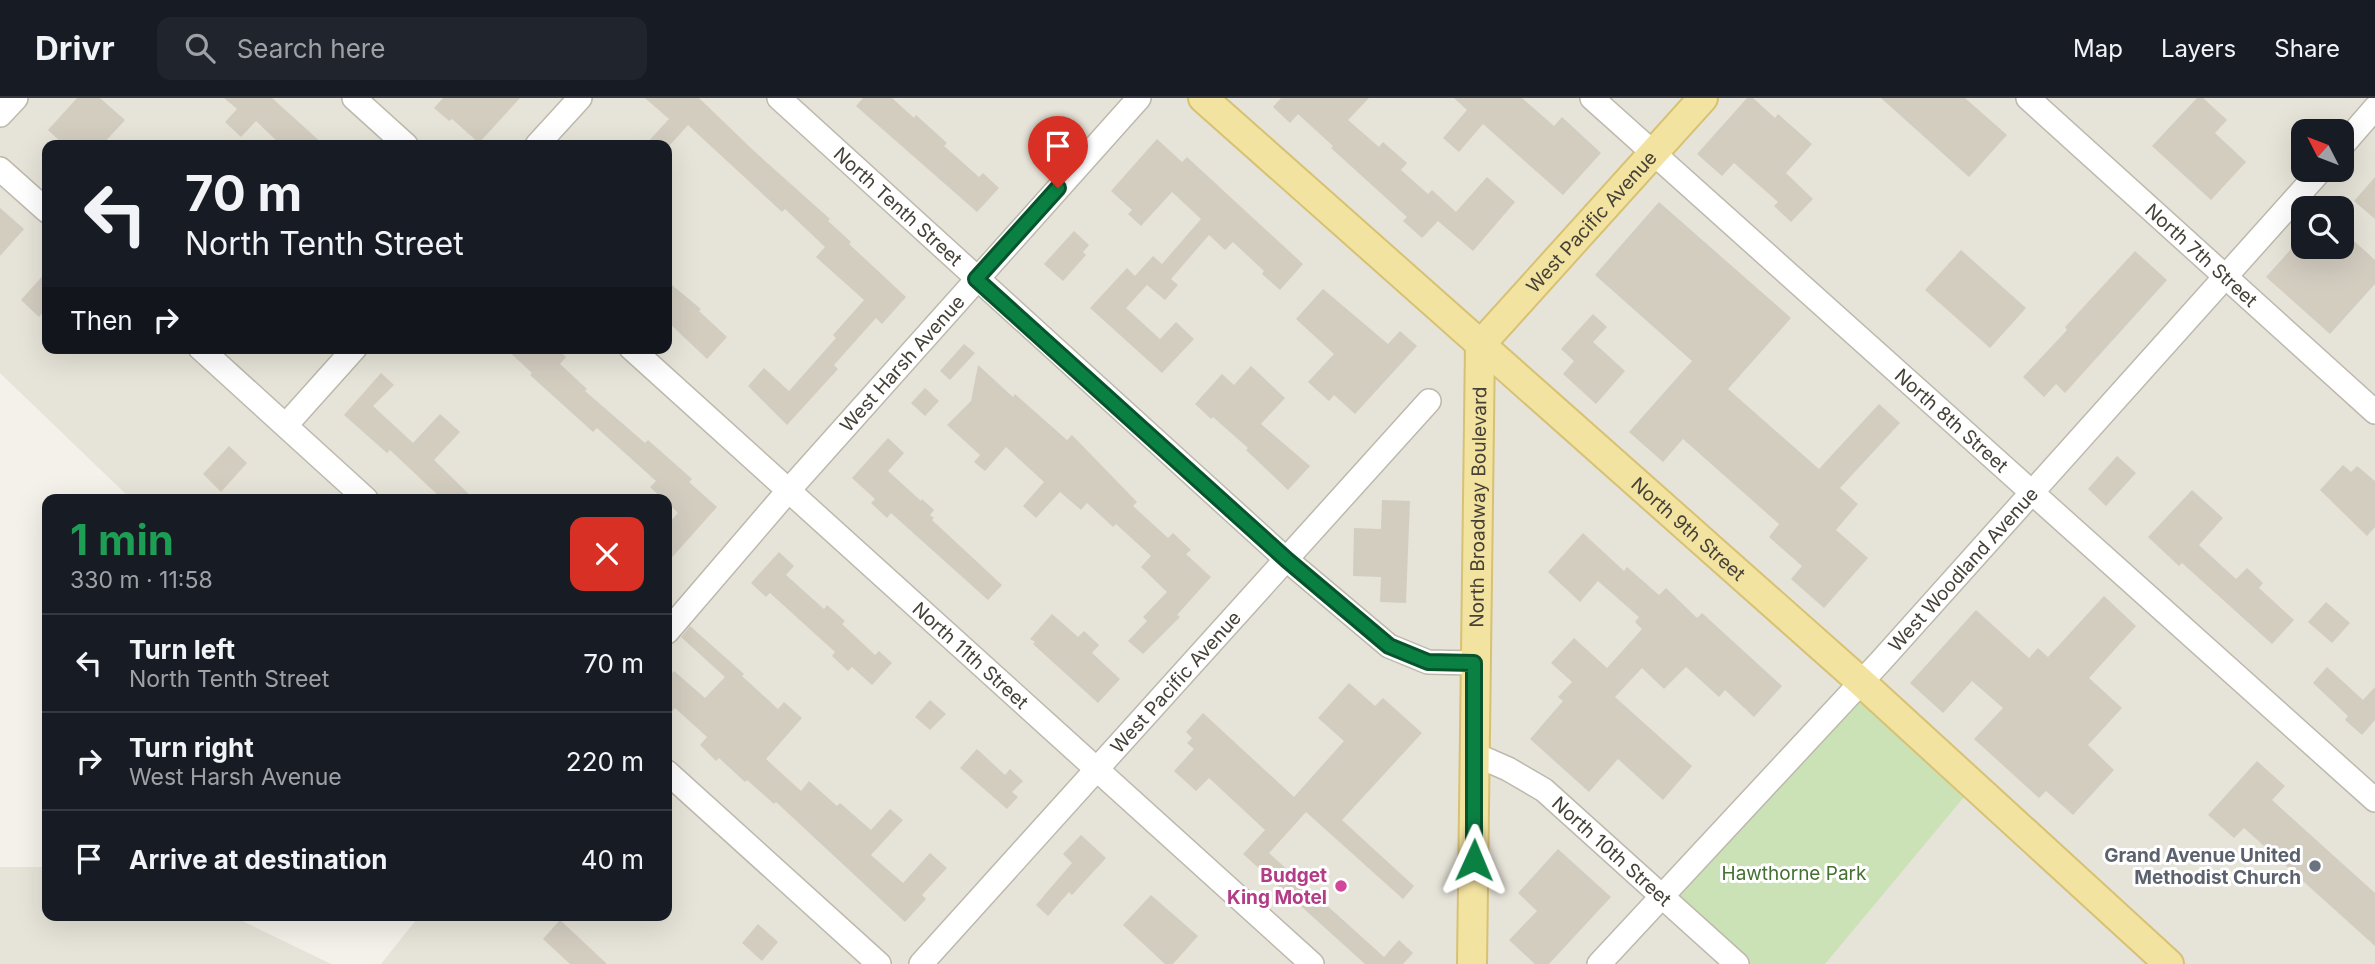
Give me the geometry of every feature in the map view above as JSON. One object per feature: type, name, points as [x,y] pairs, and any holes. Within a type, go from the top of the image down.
[{"type":"main road","name":"North 9th Street","points":[[1203,98],[1861,682],[2169,964]]},
{"type":"main road","name":"West Pacific Avenue","points":[[1480,345],[1703,98]]},
{"type":"main road","name":"North Broadway Boulevard","points":[[1472,964],[1480,345]]},
{"type":"street","points":[[0,115],[16,98]]},
{"type":"street","points":[[354,98],[400,140]]},
{"type":"street","points":[[542,140],[580,98]]},
{"type":"street","name":"North Tenth Street","points":[[779,98],[1287,560],[1389,646],[1428,662],[1474,663]]},
{"type":"street","name":"West Harsh Avenue","points":[[672,626],[788,491],[1139,98]]},
{"type":"street","name":"North 8th Street","points":[[1592,98],[2375,800]]},
{"type":"street","name":"North 7th Street","points":[[2028,98],[2375,412]]},
{"type":"street","points":[[2354,132],[2375,108]]},
{"type":"street","points":[[0,169],[42,207]]},
{"type":"street","name":"West Woodland Avenue","points":[[1599,964],[1861,682],[2310,182]]},
{"type":"street","points":[[207,354],[361,494]]},
{"type":"street","points":[[286,425],[350,354]]},
{"type":"street","name":"North 11th Street","points":[[638,354],[1312,964]]},
{"type":"street","name":"West Pacific Avenue","points":[[921,964],[1429,401]]},
{"type":"street","name":"North 10th Street","points":[[1476,755],[1508,769],[1544,790],[1737,964]]},
{"type":"street","points":[[672,777],[879,964]]},
{"type":"shaded area","points":[[0,98],[2375,98],[2375,964],[381,964],[415,921],[672,921],[672,494],[126,494],[0,373]]},
{"type":"shaded area","points":[[0,867],[42,867],[42,921],[242,921],[331,964],[0,964]]},
{"type":"green space","name":"Hawthorne Park","points":[[1861,682],[1974,785],[1825,964],[1737,964],[1661,896]]},
{"type":"building","points":[[77,98],[100,98],[125,120],[107,140],[59,140],[48,130]]},
{"type":"building","points":[[224,98],[272,98],[318,140],[276,140],[256,121],[241,137],[225,122],[237,109]]},
{"type":"building","points":[[443,98],[520,98],[482,140],[476,140],[452,119],[449,121],[434,108]]},
{"type":"building","points":[[645,98],[699,98],[830,219],[828,221],[851,242],[849,244],[906,297],[882,324],[876,318],[834,365],[838,369],[787,425],[748,386],[764,368],[789,391],[836,338],[833,335],[864,300],[816,257],[825,247],[785,209],[782,212],[688,125],[672,143],[672,140],[650,140],[669,119]]},
{"type":"building","points":[[863,98],[892,98],[947,143],[944,146],[979,177],[983,173],[999,188],[977,212],[856,106]]},
{"type":"building","points":[[1281,98],[1369,98],[1348,120],[1379,147],[1383,142],[1407,163],[1401,170],[1428,194],[1432,190],[1456,212],[1487,177],[1515,202],[1473,251],[1438,221],[1422,238],[1403,221],[1407,217],[1298,114],[1290,123],[1273,107]]},
{"type":"building","points":[[1454,98],[1522,98],[1554,126],[1562,117],[1601,153],[1563,195],[1483,124],[1459,152],[1443,138],[1467,110]]},
{"type":"building","points":[[1747,98],[1753,98],[1775,118],[1778,114],[1812,144],[1786,173],[1813,199],[1791,222],[1774,206],[1778,202],[1734,163],[1722,176],[1697,154]]},
{"type":"building","points":[[1881,98],[1965,98],[2007,135],[1969,177]]},
{"type":"building","points":[[2197,98],[2203,98],[2227,120],[2215,133],[2246,162],[2211,200],[2152,146]]},
{"type":"building","points":[[1157,139],[1182,162],[1187,157],[1303,264],[1280,290],[1233,242],[1225,250],[1209,235],[1171,279],[1178,285],[1165,300],[1147,285],[1126,308],[1160,339],[1176,322],[1194,339],[1162,373],[1090,308],[1127,268],[1135,276],[1153,256],[1162,264],[1201,219],[1172,192],[1141,226],[1128,214],[1132,210],[1111,191]]},
{"type":"building","points":[[2375,177],[2375,219],[2354,201]]},
{"type":"building","points":[[1659,202],[1791,318],[1728,389],[1819,469],[1879,404],[1900,423],[1840,488],[1858,504],[1836,530],[1868,558],[1824,608],[1791,579],[1802,566],[1769,537],[1779,524],[1683,439],[1663,462],[1629,432],[1692,361],[1595,275]]},
{"type":"building","points":[[0,208],[24,229],[0,256]]},
{"type":"building","points":[[1074,231],[1089,245],[1083,252],[1086,255],[1063,281],[1044,264]]},
{"type":"building","points":[[2354,241],[2375,260],[2375,284],[2330,334],[2266,277],[2291,249],[2291,259],[2354,259]]},
{"type":"building","points":[[1961,250],[2026,308],[1990,348],[1925,290]]},
{"type":"building","points":[[2135,251],[2167,280],[2065,393],[2056,384],[2044,397],[2023,377]]},
{"type":"building","points":[[42,277],[42,314],[39,317],[21,300]]},
{"type":"building","points":[[672,285],[701,309],[699,311],[727,337],[707,359],[672,326]]},
{"type":"building","points":[[1323,289],[1388,344],[1400,331],[1417,346],[1355,414],[1334,395],[1329,401],[1308,382],[1334,354],[1296,319]]},
{"type":"building","points":[[1593,314],[1607,327],[1593,342],[1625,371],[1596,404],[1563,374],[1574,361],[1561,349]]},
{"type":"building","points":[[964,344],[975,353],[950,380],[940,371]]},
{"type":"building","points":[[511,354],[563,354],[566,357],[560,364],[587,389],[585,391],[645,443],[648,440],[692,479],[689,482],[717,507],[672,557],[672,520],[678,513],[672,507],[672,494],[658,494],[650,487],[656,481],[597,428],[593,432],[530,375],[532,373]]},
{"type":"building","points":[[978,365],[1067,440],[1072,435],[1137,502],[1133,506],[1168,538],[1173,533],[1191,550],[1186,554],[1211,577],[1177,615],[1180,617],[1143,654],[1128,641],[1147,621],[1143,617],[1167,592],[1141,567],[1151,556],[1116,524],[1113,527],[1087,503],[1081,510],[1060,492],[1036,518],[1023,506],[1044,482],[1006,447],[985,471],[974,462],[980,455],[947,425],[971,401]]},
{"type":"building","points":[[1251,366],[1285,398],[1261,424],[1310,466],[1288,490],[1246,450],[1248,448],[1195,404],[1222,374],[1234,385]]},
{"type":"building","points":[[381,373],[394,385],[373,406],[413,443],[440,414],[460,432],[434,460],[469,494],[437,494],[390,450],[387,453],[344,415]]},
{"type":"building","points":[[925,388],[939,401],[925,416],[911,403]]},
{"type":"building","points":[[888,438],[904,453],[888,471],[934,510],[930,515],[934,518],[932,520],[1002,585],[988,600],[891,513],[887,518],[871,503],[875,499],[852,478]]},
{"type":"building","points":[[229,446],[247,463],[221,492],[203,474]]},
{"type":"building","points":[[2117,456],[2136,473],[2106,506],[2088,489]]},
{"type":"building","points":[[2343,465],[2351,472],[2357,466],[2375,481],[2375,527],[2367,536],[2320,490]]},
{"type":"building","points":[[2192,490],[2223,518],[2199,545],[2236,579],[2247,568],[2263,583],[2259,588],[2294,620],[2272,644],[2182,563],[2179,566],[2148,537]]},
{"type":"building","points":[[1382,500],[1410,501],[1406,603],[1380,602],[1381,577],[1353,576],[1354,528],[1381,529]]},
{"type":"building","points":[[1583,533],[1624,571],[1627,567],[1659,595],[1666,588],[1697,618],[1702,613],[1782,686],[1754,717],[1725,690],[1719,697],[1686,667],[1664,689],[1642,668],[1615,697],[1692,766],[1663,800],[1618,759],[1589,792],[1530,739],[1563,701],[1558,697],[1572,682],[1551,663],[1574,638],[1607,668],[1642,629],[1635,622],[1639,617],[1598,581],[1580,602],[1548,572]]},
{"type":"building","points":[[779,552],[794,566],[786,575],[824,609],[827,605],[845,621],[842,624],[875,655],[879,651],[892,663],[872,685],[852,667],[848,671],[832,656],[835,652],[770,593],[766,597],[751,583]]},
{"type":"building","points":[[2104,596],[2136,626],[2089,678],[2122,708],[2088,745],[2114,770],[2073,815],[2046,791],[2039,798],[1974,739],[2003,708],[1972,681],[1943,713],[1910,683],[1976,610],[2029,658],[2038,648],[2048,657]]},
{"type":"building","points":[[2326,602],[2350,623],[2332,643],[2308,622]]},
{"type":"building","points":[[1052,614],[1078,637],[1084,631],[1099,645],[1092,653],[1120,679],[1098,703],[1030,639]]},
{"type":"building","points":[[690,626],[744,674],[742,676],[778,709],[784,702],[802,718],[766,759],[801,791],[809,781],[837,806],[840,803],[871,830],[890,809],[903,820],[871,855],[903,883],[930,853],[947,868],[922,895],[926,899],[905,922],[776,802],[774,804],[747,780],[745,782],[719,758],[716,761],[700,745],[707,737],[675,708],[672,711],[674,671],[705,698],[725,677],[681,637]]},
{"type":"building","points":[[2327,667],[2363,700],[2375,687],[2375,720],[2362,735],[2345,720],[2348,716],[2313,683]]},
{"type":"building","points":[[1349,683],[1375,706],[1383,698],[1422,733],[1342,820],[1414,886],[1403,899],[1306,812],[1269,853],[1384,957],[1399,940],[1413,953],[1403,964],[1365,964],[1243,854],[1265,830],[1209,778],[1196,791],[1174,771],[1194,749],[1187,743],[1192,738],[1186,732],[1203,713],[1294,797],[1344,741],[1318,718]]},
{"type":"building","points":[[930,700],[946,714],[930,730],[915,717]]},
{"type":"building","points":[[977,749],[1005,775],[1010,769],[1023,781],[1012,792],[1018,797],[1007,809],[960,768]]},
{"type":"building","name":"Grand Avenue United Methodist Church","points":[[2257,761],[2285,786],[2272,800],[2375,893],[2375,946],[2244,828],[2234,838],[2208,815]]},
{"type":"building","points":[[1081,835],[1106,858],[1072,895],[1069,892],[1048,916],[1036,905],[1072,863],[1063,854]]},
{"type":"building","points":[[1558,849],[1611,897],[1549,964],[1535,964],[1509,940],[1537,911],[1518,893]]},
{"type":"building","points":[[1151,895],[1198,936],[1173,964],[1165,964],[1123,925]]},
{"type":"building","points":[[561,921],[607,964],[570,964],[543,939]]},
{"type":"building","points":[[758,924],[778,942],[762,961],[742,943]]},
{"type":"place","name":"Grand Avenue United Methodist Church","points":[[2315,866]]},
{"type":"place","name":"Budget King Motel","points":[[1341,886]]},
{"type":"route","points":[[1058,188],[976,279],[1287,560],[1389,646],[1428,662],[1474,663],[1474,860]]}]
